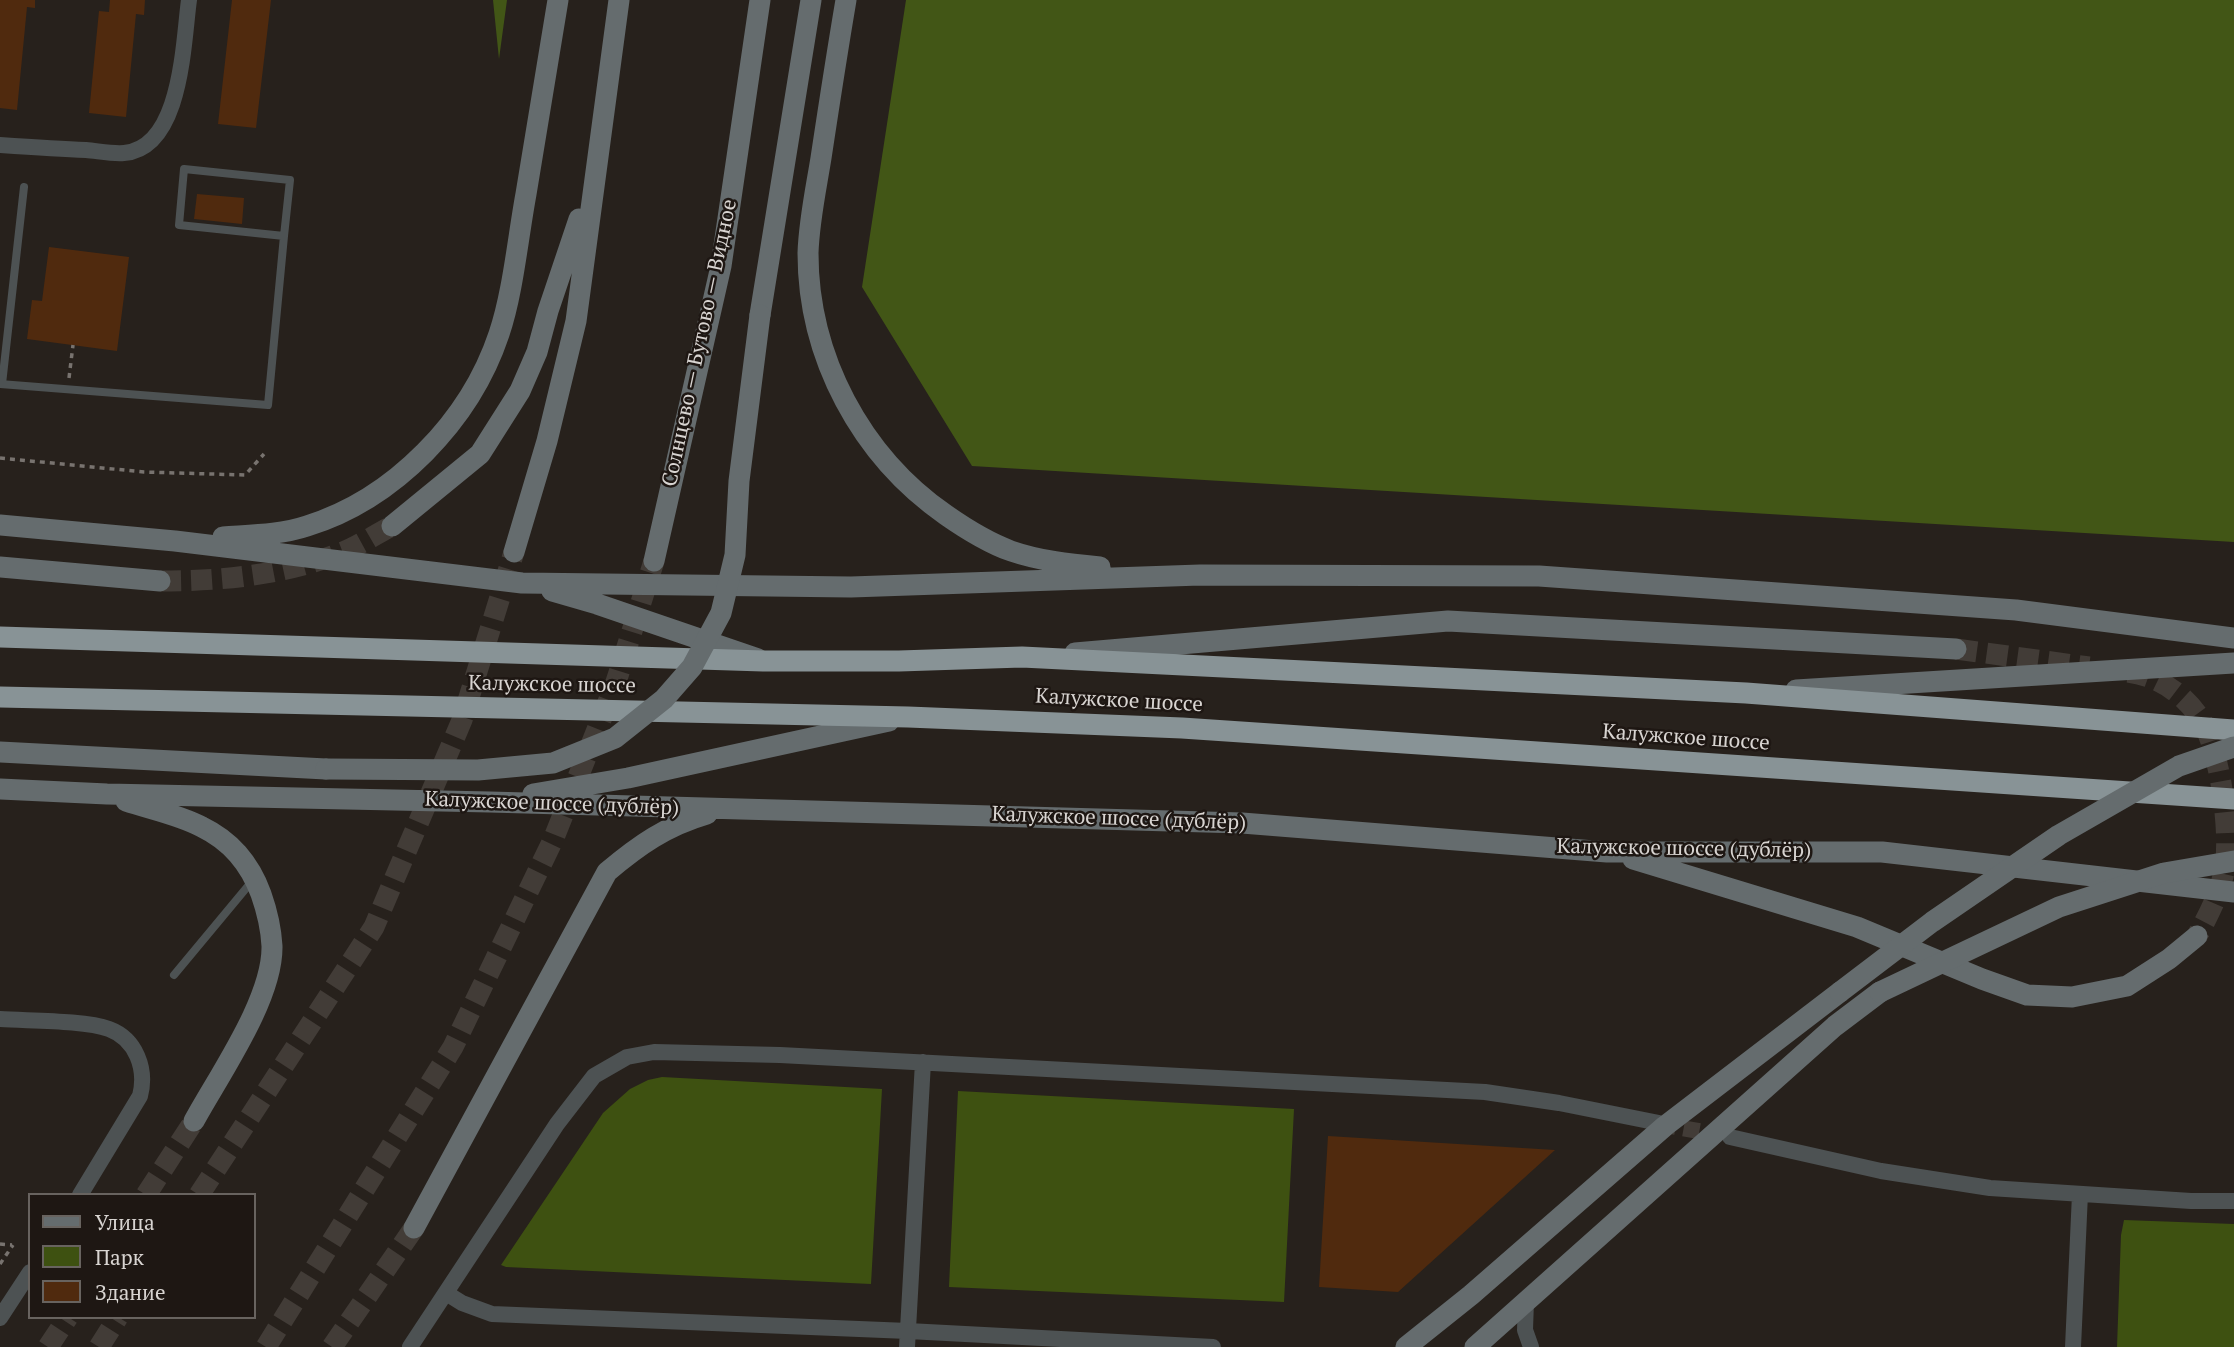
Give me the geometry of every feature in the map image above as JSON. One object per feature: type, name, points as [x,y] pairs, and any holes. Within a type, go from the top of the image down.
[{"type":"highway","name":"Калужское шоссе","points":[[0,637],[763,660],[1022,657],[1746,693],[2234,730]]},
{"type":"highway","name":"Калужское шоссе","points":[[0,697],[908,717],[1182,728],[2234,799]]},
{"type":"main road","points":[[176,541],[268,534],[305,527],[342,513],[379,491],[418,461],[456,416],[482,371],[499,334],[512,277],[558,0]]},
{"type":"main road","points":[[514,552],[547,441],[576,321],[619,0]]},
{"type":"main road","name":"Солнцево — Бутово — Видное","points":[[654,561],[721,267],[760,0]]},
{"type":"main road","points":[[0,752],[326,769],[478,771],[553,763],[615,738],[664,699],[692,667],[720,613],[735,555],[739,481],[760,315],[811,0]]},
{"type":"main road","points":[[846,0],[808,252],[810,289],[824,352],[850,414],[894,473],[929,503],[964,527],[1009,550],[1046,561],[1200,575]]},
{"type":"main road","points":[[392,526],[480,454],[520,391],[537,352],[548,311],[594,177]]},
{"type":"main road","points":[[0,525],[176,541],[522,583],[851,587],[1200,575],[1539,576],[2016,610],[2234,638]]},
{"type":"main road","points":[[0,567],[160,581]]},
{"type":"main road","points":[[522,583],[597,604],[763,660]]},
{"type":"main road","points":[[1022,657],[1448,621],[1956,649]]},
{"type":"main road","points":[[1746,693],[2234,663]]},
{"type":"main road","points":[[490,802],[628,778],[908,717]]},
{"type":"main road","points":[[1406,1347],[1471,1295],[1665,1126],[1932,922],[2059,835],[2179,766],[2234,747]]},
{"type":"main road","name":"Калужское шоссе (дублёр)","points":[[0,789],[1242,823],[1607,852],[1882,852],[2234,892]]},
{"type":"main road","points":[[107,794],[202,826],[235,849],[255,877],[268,916],[272,948],[265,985],[250,1020],[194,1121]]},
{"type":"main road","points":[[414,1228],[607,873],[636,847],[680,822],[726,809]]},
{"type":"main road","points":[[1607,852],[1857,927],[2027,995],[2072,997],[2127,986],[2169,959],[2197,936]]},
{"type":"main road","points":[[1475,1347],[1835,1026],[1880,992],[2059,907],[2164,873],[2234,861]]},
{"type":"street","points":[[0,145],[126,153],[149,144],[162,128],[172,108],[189,0]]},
{"type":"street","points":[[0,1019],[105,1028],[125,1039],[137,1056],[143,1079],[140,1096],[81,1193]]},
{"type":"street","points":[[410,1347],[585,1086],[594,1076],[614,1063],[640,1054],[667,1051],[923,1062],[1485,1092],[1559,1102],[1659,1124]]},
{"type":"street","points":[[907,1339],[923,1062]]},
{"type":"street","points":[[1730,1137],[1881,1171],[1990,1188],[2234,1201]]},
{"type":"street","points":[[2073,1347],[2080,1194]]},
{"type":"street","points":[[0,1318],[6,1297],[28,1274]]},
{"type":"street","points":[[446,1293],[462,1303],[492,1314],[907,1339],[1213,1347]]},
{"type":"street","points":[[1525,1301],[1525,1330],[1531,1347]]},
{"type":"lane","points":[[24,187],[1,384],[268,405],[290,180],[184,169],[179,225],[284,236]]},
{"type":"lane","points":[[174,975],[255,877]]},
{"type":"path","points":[[68,388],[73,345]]},
{"type":"path","points":[[0,458],[144,472],[246,475],[264,454]]},
{"type":"path","points":[[0,1244],[13,1245],[0,1264]]},
{"type":"green space","points":[[493,0],[507,0],[499,59]]},
{"type":"green space","points":[[906,0],[2234,0],[2234,542],[972,466],[862,287]]},
{"type":"green space","points":[[662,1077],[882,1089],[871,1284],[501,1265],[603,1113],[630,1089],[648,1080]]},
{"type":"green space","points":[[958,1091],[1294,1109],[1284,1302],[949,1287]]},
{"type":"green space","points":[[2124,1220],[2234,1224],[2234,1347],[2117,1347],[2121,1235]]},
{"type":"building","points":[[0,0],[35,0],[35,8],[27,7],[17,110],[0,108]]},
{"type":"building","points":[[110,0],[145,0],[144,15],[136,14],[126,117],[89,113],[99,11],[109,12]]},
{"type":"building","points":[[232,0],[271,0],[256,128],[218,124]]},
{"type":"building","points":[[197,194],[244,198],[242,224],[194,219]]},
{"type":"building","points":[[49,247],[129,257],[117,351],[27,339],[32,300],[42,301]]},
{"type":"building","points":[[1328,1136],[1555,1150],[1398,1292],[1319,1287]]},
{"type":"tunnel","points":[[160,581],[230,578],[298,566],[343,552],[392,526]]},
{"type":"tunnel","points":[[200,1193],[374,927],[462,720],[514,552]]},
{"type":"tunnel","points":[[266,1347],[453,1047],[553,840],[616,682],[654,561]]},
{"type":"tunnel","points":[[1956,649],[2089,667]]},
{"type":"tunnel","points":[[2128,672],[2161,683],[2190,705],[2204,725],[2215,755],[2225,815],[2225,867],[2218,894],[2197,936]]},
{"type":"tunnel","points":[[147,1193],[194,1121]]},
{"type":"tunnel","points":[[1660,1124],[1720,1135]]},
{"type":"tunnel","points":[[332,1347],[414,1228]]},
{"type":"tunnel","points":[[48,1347],[67,1319]]},
{"type":"tunnel","points":[[99,1347],[117,1319]]}]
